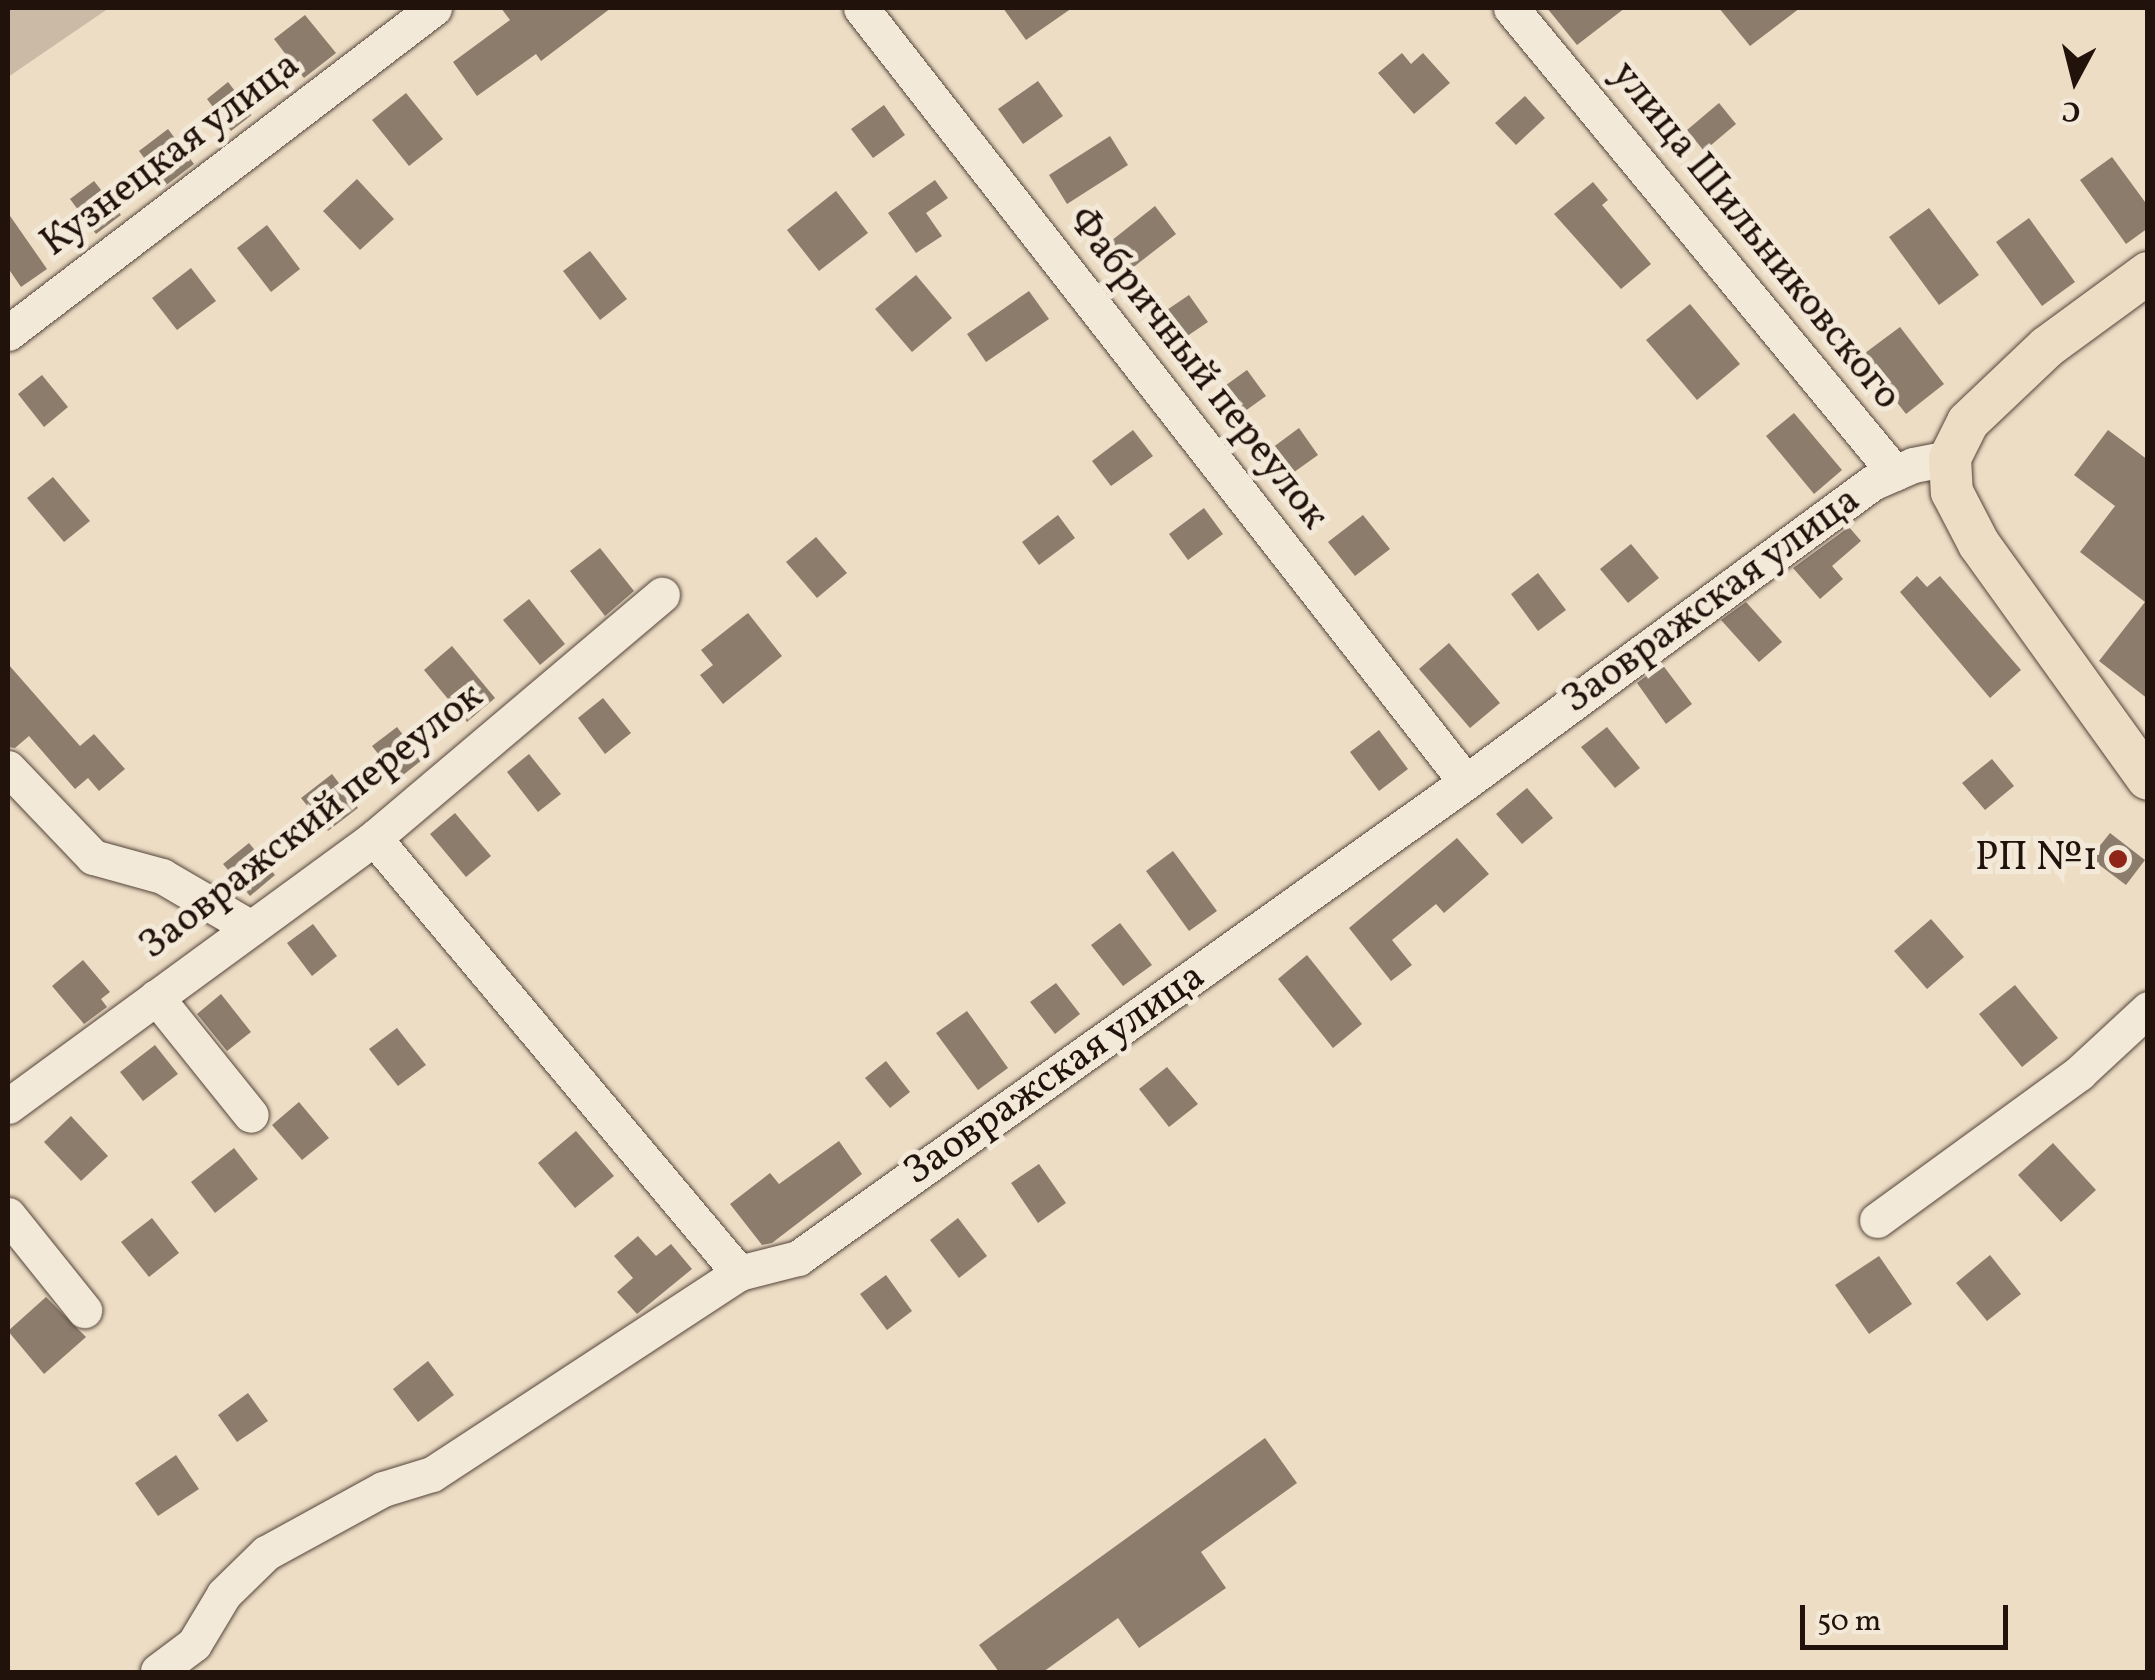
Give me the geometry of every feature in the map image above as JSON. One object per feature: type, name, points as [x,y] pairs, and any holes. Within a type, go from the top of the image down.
[{"type":"main road","points":[[2148,272],[2047,346],[1968,422],[1950,458],[1952,492],[1979,544],[2148,779]]},
{"type":"street","name":"Кузнецкая улица","points":[[8,333],[434,8]]},
{"type":"street","name":"Фабричный переулок","points":[[861,8],[1466,782]]},
{"type":"street","name":"улица Шильниковского","points":[[1512,8],[1895,473]]},
{"type":"street","name":"Заовражская улица","points":[[158,1671],[194,1644],[224,1594],[266,1553],[382,1489],[432,1474],[738,1273],[798,1258],[1466,782],[1872,483],[1950,458]]},
{"type":"street","name":"Заовражский переулок","points":[[8,1106],[374,838],[662,595]]},
{"type":"street","points":[[8,770],[93,858],[162,876],[251,928]]},
{"type":"street","points":[[374,838],[738,1273]]},
{"type":"street","points":[[156,998],[251,1115]]},
{"type":"street","points":[[1877,1220],[2079,1074],[2148,1008]]},
{"type":"street","points":[[8,1215],[84,1310]]},
{"type":"shaded area","points":[[8,8],[109,8],[8,77]]},
{"type":"building","points":[[501,8],[611,8],[541,61],[536,54],[477,96],[453,62],[510,20]]},
{"type":"building","points":[[1003,8],[1072,8],[1026,40]]},
{"type":"building","points":[[1547,8],[1625,8],[1577,45]]},
{"type":"building","points":[[1719,8],[1800,8],[1750,46]]},
{"type":"building","points":[[305,15],[336,53],[304,78],[274,39]]},
{"type":"building","points":[[1402,53],[1411,64],[1423,53],[1450,83],[1414,114],[1378,73]]},
{"type":"building","points":[[1038,81],[1063,116],[1023,144],[998,109]]},
{"type":"building","points":[[228,82],[253,114],[231,131],[207,99]]},
{"type":"building","points":[[406,93],[443,139],[409,166],[372,120]]},
{"type":"building","points":[[1525,96],[1545,118],[1516,145],[1495,123]]},
{"type":"building","points":[[1719,103],[1736,124],[1704,151],[1687,130]]},
{"type":"building","points":[[884,105],[905,135],[873,158],[851,129]]},
{"type":"building","points":[[168,129],[194,164],[165,186],[139,151]]},
{"type":"building","points":[[1110,136],[1128,165],[1067,204],[1049,175]]},
{"type":"building","points":[[2112,157],[2148,206],[2148,228],[2126,244],[2080,180]]},
{"type":"building","points":[[357,179],[394,219],[360,250],[323,211]]},
{"type":"building","points":[[935,180],[948,198],[926,213],[942,236],[916,253],[888,213]]},
{"type":"building","points":[[94,181],[121,215],[96,234],[70,199]]},
{"type":"building","points":[[1593,182],[1608,200],[1602,205],[1651,264],[1621,289],[1554,214]]},
{"type":"building","points":[[836,191],[868,233],[819,271],[787,230]]},
{"type":"building","points":[[1155,206],[1176,234],[1122,276],[1101,249]]},
{"type":"building","points":[[1929,208],[1979,275],[1939,305],[1889,237]]},
{"type":"building","points":[[8,213],[47,269],[21,287],[8,268]]},
{"type":"building","points":[[2029,218],[2075,282],[2042,306],[1996,242]]},
{"type":"building","points":[[267,225],[300,269],[271,292],[237,248]]},
{"type":"building","points":[[590,251],[627,299],[600,320],[563,271]]},
{"type":"building","points":[[191,268],[216,301],[177,330],[152,298]]},
{"type":"building","points":[[916,275],[952,318],[912,352],[875,309]]},
{"type":"building","points":[[1029,291],[1049,319],[986,362],[967,334]]},
{"type":"building","points":[[1189,295],[1208,322],[1174,345],[1155,318]]},
{"type":"building","points":[[1690,304],[1740,364],[1697,400],[1646,340]]},
{"type":"building","points":[[1900,327],[1944,384],[1906,414],[1861,356]]},
{"type":"building","points":[[1247,370],[1266,396],[1234,419],[1215,393]]},
{"type":"building","points":[[42,375],[68,407],[44,427],[18,394]]},
{"type":"building","points":[[1794,413],[1842,470],[1814,494],[1766,436]]},
{"type":"building","points":[[1299,428],[1318,455],[1283,480],[1264,454]]},
{"type":"building","points":[[1133,430],[1153,456],[1111,486],[1092,461]]},
{"type":"building","points":[[2108,430],[2148,460],[2148,699],[2099,661],[2145,602],[2080,552],[2115,506],[2074,475]]},
{"type":"building","points":[[53,477],[90,521],[64,542],[27,498]]},
{"type":"building","points":[[1204,508],[1223,534],[1188,560],[1169,534]]},
{"type":"building","points":[[1058,515],[1075,538],[1039,565],[1022,542]]},
{"type":"building","points":[[1363,515],[1390,549],[1355,576],[1328,542]]},
{"type":"building","points":[[1849,527],[1861,541],[1832,566],[1843,579],[1820,599],[1793,568]]},
{"type":"building","points":[[816,537],[847,573],[817,598],[786,562]]},
{"type":"building","points":[[1631,544],[1659,578],[1628,603],[1600,569]]},
{"type":"building","points":[[600,548],[634,591],[605,616],[570,571]]},
{"type":"building","points":[[1538,573],[1566,610],[1538,631],[1511,594]]},
{"type":"building","points":[[1917,576],[1927,587],[1940,576],[2021,670],[1990,698],[1900,592]]},
{"type":"building","points":[[529,599],[565,644],[540,665],[503,620]]},
{"type":"building","points":[[1746,602],[1782,642],[1759,662],[1721,620]]},
{"type":"building","points":[[748,613],[782,656],[723,704],[700,675],[713,665],[701,650]]},
{"type":"building","points":[[1449,643],[1500,703],[1470,728],[1419,669]]},
{"type":"building","points":[[452,646],[495,698],[467,722],[424,670]]},
{"type":"building","points":[[8,664],[80,746],[94,734],[125,769],[99,791],[88,778],[75,789],[29,736],[15,748],[8,747]]},
{"type":"building","points":[[1662,664],[1692,704],[1666,724],[1637,683]]},
{"type":"building","points":[[603,698],[631,733],[605,754],[578,718]]},
{"type":"building","points":[[397,727],[422,760],[398,779],[372,746]]},
{"type":"building","points":[[1607,727],[1640,768],[1615,788],[1581,747]]},
{"type":"building","points":[[1379,730],[1408,769],[1379,791],[1350,752]]},
{"type":"building","points":[[529,754],[561,794],[538,812],[507,772]]},
{"type":"building","points":[[1992,759],[2014,786],[1985,810],[1962,783]]},
{"type":"building","points":[[332,774],[358,808],[328,831],[301,798]]},
{"type":"building","points":[[1527,788],[1553,818],[1522,844],[1496,814]]},
{"type":"building","points":[[455,813],[491,856],[466,877],[430,834]]},
{"type":"building","name":"РП №1","points":[[2110,833],[2145,860],[2126,885],[2090,858]]},
{"type":"building","points":[[1457,838],[1489,874],[1444,913],[1436,904],[1392,940],[1412,965],[1391,981],[1349,928]]},
{"type":"building","points":[[249,843],[275,875],[250,896],[223,864]]},
{"type":"building","points":[[1173,851],[1217,911],[1189,931],[1146,871]]},
{"type":"building","points":[[1931,919],[1964,957],[1927,989],[1894,951]]},
{"type":"building","points":[[1120,923],[1152,965],[1123,986],[1091,945]]},
{"type":"building","points":[[313,924],[337,956],[312,976],[287,943]]},
{"type":"building","points":[[1307,955],[1362,1024],[1333,1048],[1278,979]]},
{"type":"building","points":[[83,960],[110,992],[101,999],[107,1007],[84,1024],[52,986]]},
{"type":"building","points":[[1056,983],[1080,1014],[1055,1034],[1030,1002]]},
{"type":"building","points":[[2015,985],[2058,1038],[2022,1067],[1979,1014]]},
{"type":"building","points":[[221,994],[251,1032],[227,1051],[197,1014]]},
{"type":"building","points":[[967,1011],[1008,1068],[978,1090],[936,1033]]},
{"type":"building","points":[[397,1028],[426,1065],[398,1086],[369,1049]]},
{"type":"building","points":[[155,1045],[178,1074],[143,1101],[120,1072]]},
{"type":"building","points":[[886,1061],[910,1092],[890,1108],[865,1078]]},
{"type":"building","points":[[1167,1067],[1198,1104],[1169,1127],[1139,1089]]},
{"type":"building","points":[[299,1102],[329,1138],[302,1160],[272,1125]]},
{"type":"building","points":[[71,1116],[108,1156],[81,1181],[44,1142]]},
{"type":"building","points":[[576,1131],[614,1176],[575,1208],[538,1163]]},
{"type":"building","points":[[839,1141],[862,1174],[772,1243],[762,1245],[730,1204],[770,1173],[779,1184]]},
{"type":"building","points":[[2053,1143],[2096,1190],[2061,1222],[2018,1175]]},
{"type":"building","points":[[234,1148],[258,1179],[215,1213],[191,1182]]},
{"type":"building","points":[[1039,1164],[1066,1203],[1038,1223],[1011,1183]]},
{"type":"building","points":[[152,1218],[179,1253],[149,1277],[121,1242]]},
{"type":"building","points":[[958,1218],[987,1256],[959,1278],[930,1240]]},
{"type":"building","points":[[638,1236],[656,1256],[671,1244],[692,1269],[637,1314],[617,1292],[633,1278],[614,1256]]},
{"type":"building","points":[[1990,1255],[2021,1294],[1987,1321],[1956,1283]]},
{"type":"building","points":[[1879,1256],[1912,1304],[1869,1334],[1835,1285]]},
{"type":"building","points":[[886,1275],[912,1311],[887,1330],[860,1294]]},
{"type":"building","points":[[46,1297],[86,1337],[44,1374],[8,1331]]},
{"type":"building","points":[[428,1361],[454,1395],[418,1422],[393,1389]]},
{"type":"building","points":[[248,1393],[268,1421],[237,1442],[218,1415]]},
{"type":"building","points":[[1265,1438],[1297,1483],[1201,1552],[1226,1588],[1139,1648],[1118,1618],[1043,1672],[999,1672],[979,1645]]},
{"type":"building","points":[[176,1455],[199,1489],[158,1516],[135,1483]]},
{"type":"place","name":"РП №1","points":[[2118,859]]}]
